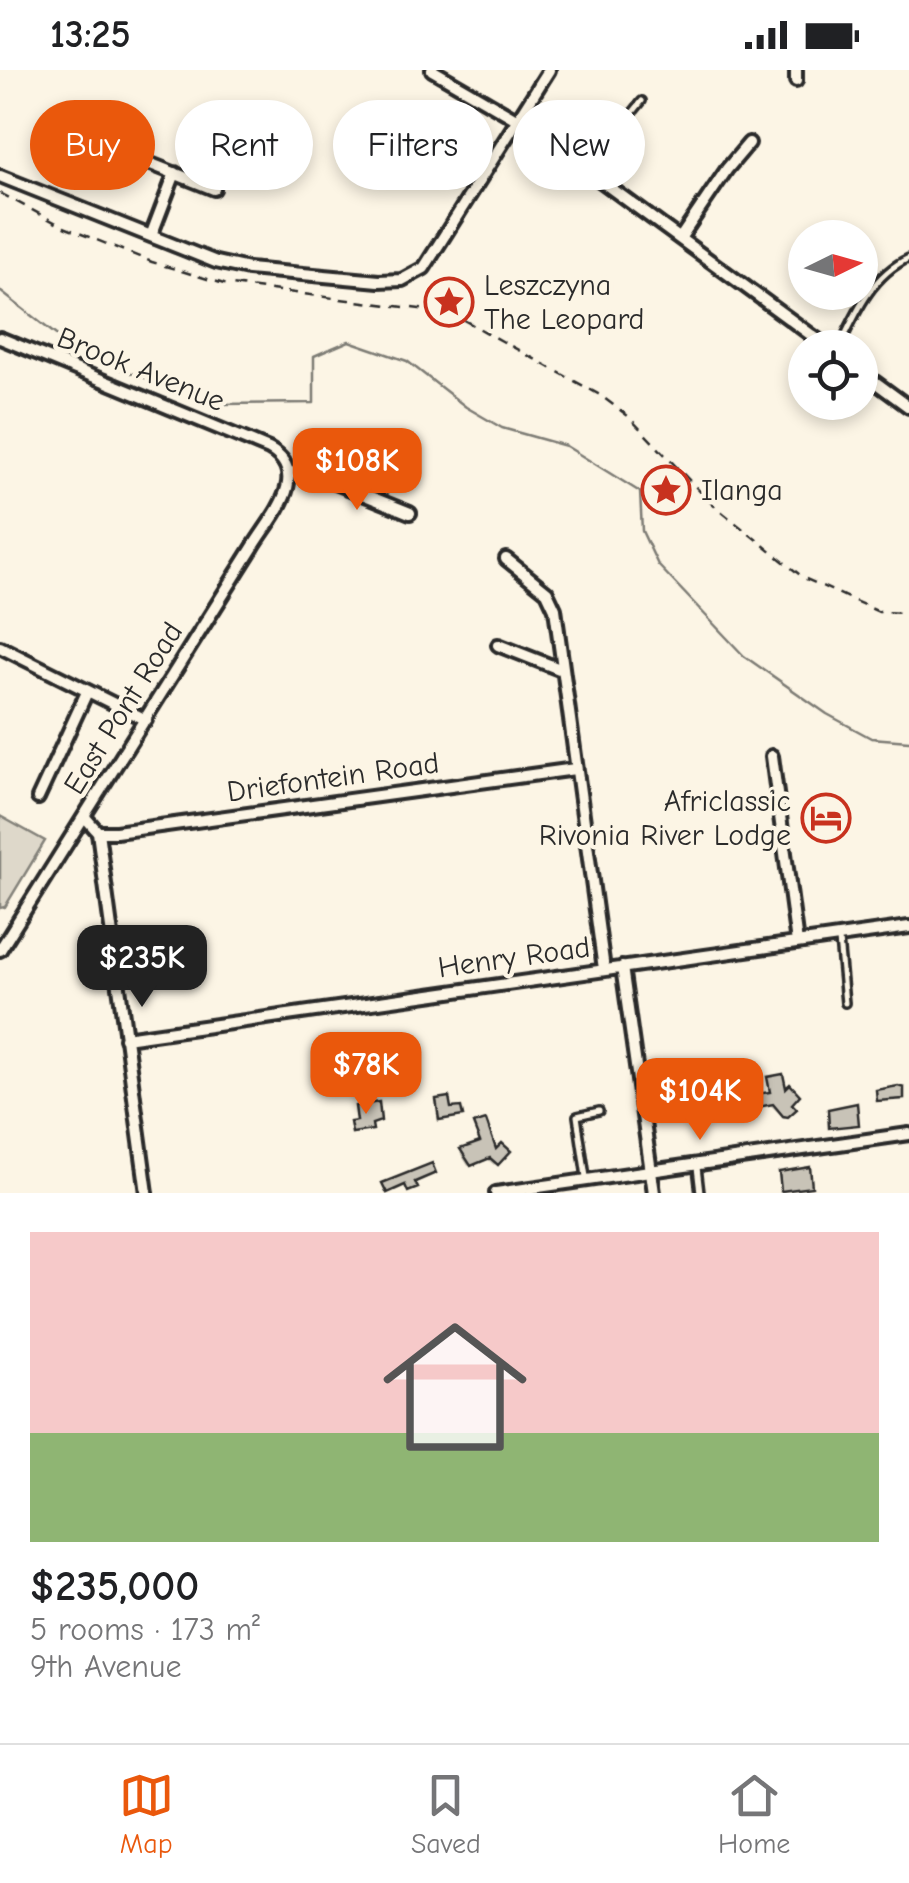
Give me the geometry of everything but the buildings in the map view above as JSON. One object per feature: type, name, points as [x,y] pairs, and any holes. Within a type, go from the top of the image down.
[{"type":"street","points":[[432,70],[513,117]]},
{"type":"street","points":[[530,100],[549,70]]},
{"type":"street","points":[[0,176],[216,262],[248,269],[392,282],[419,272],[444,240],[513,128]]},
{"type":"street","points":[[681,238],[720,178],[750,143]]},
{"type":"street","points":[[151,236],[175,173],[155,165]]},
{"type":"street","points":[[615,190],[805,330]]},
{"type":"street","name":"Brook Avenue","points":[[0,338],[270,449],[284,459],[290,472]]},
{"type":"street","points":[[878,384],[909,407]]},
{"type":"street","points":[[290,472],[318,476],[410,513]]},
{"type":"street","name":"East Pont Road","points":[[0,950],[6,930],[146,720],[287,492],[290,472]]},
{"type":"street","points":[[506,559],[552,599],[604,970]]},
{"type":"street","points":[[498,645],[562,670]]},
{"type":"street","points":[[0,647],[146,720]]},
{"type":"street","points":[[38,798],[88,692]]},
{"type":"street","points":[[772,756],[797,942]]},
{"type":"street","name":"Driefontein Road","points":[[98,832],[575,769]]},
{"type":"street","points":[[84,816],[98,832],[147,1193]]},
{"type":"street","name":"Henry Road","points":[[126,1038],[909,927]]},
{"type":"street","points":[[622,967],[654,1193]]},
{"type":"street","points":[[496,1193],[909,1134]]},
{"type":"lane","points":[[848,330],[860,304],[884,273],[909,258]]},
{"type":"lane","points":[[838,937],[844,1003]]},
{"type":"lane","points":[[586,1180],[577,1116],[599,1110]]},
{"type":"lane","points":[[696,1164],[700,1193]]},
{"type":"path","points":[[0,192],[64,227],[152,262],[224,284],[451,313],[600,395],[628,416],[712,504],[804,578],[879,612],[909,613]]},
{"type":"shaded area","points":[[0,816],[45,841],[5,907],[0,908]]},
{"type":"waterway","points":[[0,291],[83,356],[219,404],[314,403],[314,356],[349,341],[407,361],[466,407],[502,428],[566,446],[640,492],[642,531],[658,565],[744,656],[827,714],[871,738],[909,741]]},
{"type":"place","name":"Leszczyna The Leopard","points":[[449,302]]},
{"type":"place","name":"Ilanga","points":[[666,490]]},
{"type":"place","name":"Africlassic Rivonia River Lodge","points":[[826,818]]}]
